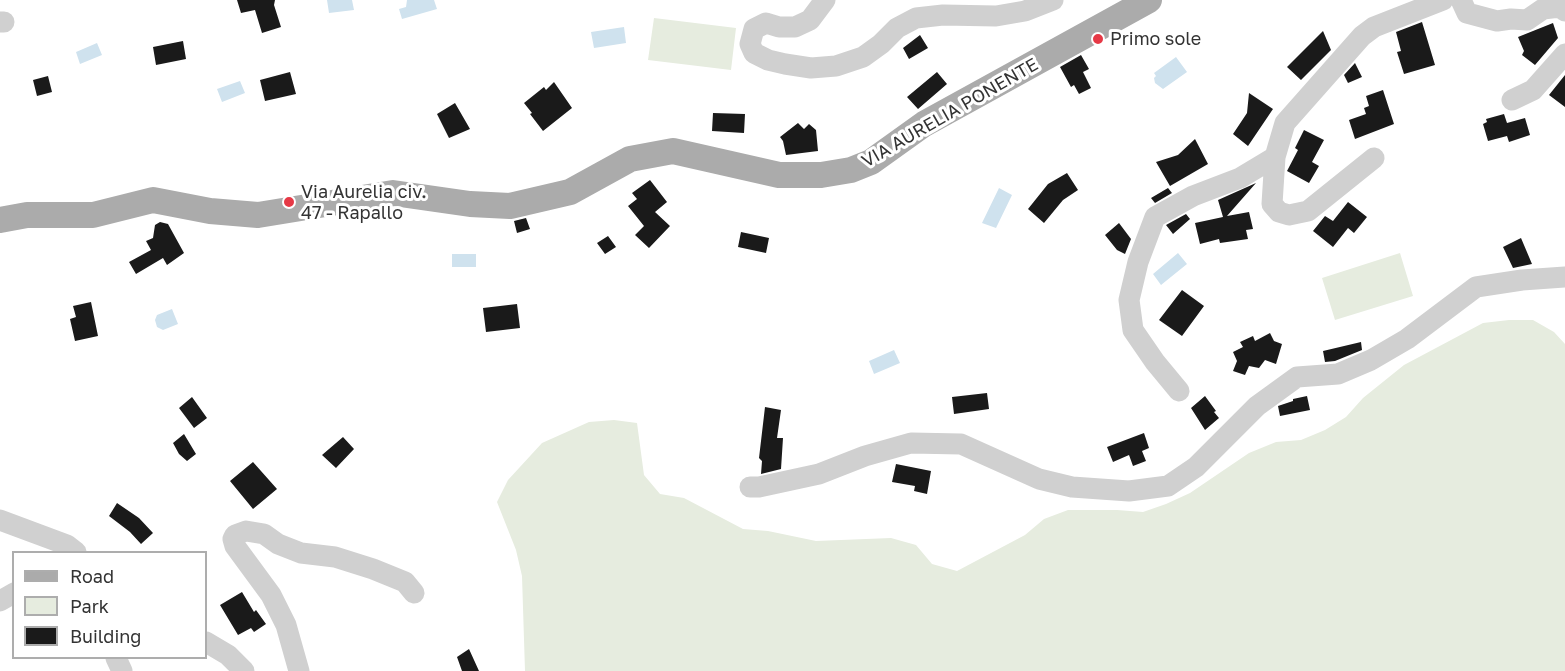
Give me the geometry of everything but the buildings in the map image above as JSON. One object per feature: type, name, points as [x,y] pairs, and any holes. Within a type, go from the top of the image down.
[{"type":"main road","name":"VIA AURELIA PONENTE","points":[[0,220],[27,215],[93,215],[153,200],[210,211],[258,214],[393,193],[470,204],[510,206],[570,192],[630,159],[673,151],[779,175],[821,175],[851,170],[871,162],[924,124],[1149,0]]},
{"type":"street","points":[[825,0],[810,20],[795,27],[779,27],[766,23],[754,29],[750,44],[754,53],[784,64],[811,68],[836,66],[863,57],[897,28],[916,18],[943,15],[996,16],[1025,11],[1053,0]]},
{"type":"street","points":[[1374,158],[1308,211],[1289,215],[1279,212],[1272,204],[1275,157],[1285,123],[1362,36],[1374,27],[1443,0]]},
{"type":"street","points":[[1461,0],[1467,13],[1497,21],[1527,20],[1543,9],[1560,7],[1565,11]]},
{"type":"street","points":[[1512,100],[1533,90],[1565,54]]},
{"type":"street","points":[[1179,391],[1133,330],[1129,300],[1138,262],[1155,217],[1193,196],[1240,178],[1275,157]]},
{"type":"street","points":[[750,487],[819,474],[865,456],[911,443],[961,444],[1039,479],[1072,487],[1129,491],[1168,486],[1196,467],[1257,406],[1297,377],[1338,374],[1371,360],[1407,339],[1476,287],[1522,280],[1565,277]]},
{"type":"street","points":[[0,520],[67,545],[75,551]]},
{"type":"street","points":[[299,671],[286,625],[271,595],[235,546],[233,539],[236,535],[246,531],[264,534],[278,544],[301,553],[335,557],[373,569],[405,582],[414,593]]},
{"type":"street","points":[[207,643],[228,655],[244,671]]},
{"type":"green space","points":[[654,18],[736,28],[731,70],[648,60]]},
{"type":"green space","points":[[1400,253],[1413,296],[1335,320],[1322,278]]},
{"type":"green space","points":[[1533,320],[1554,332],[1565,344],[1565,671],[525,671],[522,576],[516,550],[497,502],[508,480],[542,443],[589,422],[614,420],[637,423],[644,475],[660,494],[684,498],[743,529],[768,531],[816,541],[891,538],[916,545],[932,564],[957,571],[1025,535],[1044,519],[1068,510],[1143,512],[1166,504],[1190,493],[1249,453],[1276,442],[1301,440],[1325,430],[1346,417],[1363,398],[1404,365],[1483,323]]},
{"type":"water","points":[[327,0],[352,0],[354,10],[329,13]]},
{"type":"water","points":[[407,0],[434,0],[437,9],[402,19],[399,9],[406,7]]},
{"type":"water","points":[[624,27],[626,43],[594,48],[591,32]]},
{"type":"water","points":[[97,43],[102,55],[80,64],[76,52]]},
{"type":"water","points":[[1176,57],[1187,72],[1163,89],[1155,83],[1154,73]]},
{"type":"water","points":[[240,81],[245,93],[222,102],[217,89]]},
{"type":"water","points":[[999,188],[1012,195],[996,228],[982,223]]},
{"type":"water","points":[[1178,253],[1187,264],[1161,285],[1153,274]]},
{"type":"water","points":[[452,254],[476,254],[476,267],[452,267]]},
{"type":"water","points":[[172,309],[178,324],[163,330],[157,327],[155,320],[157,315]]},
{"type":"water","points":[[894,350],[900,363],[874,374],[869,361]]},
{"type":"place","name":"Primo sole","points":[[1098,39]]},
{"type":"place","name":"Via Aurelia civ. 47 - Rapallo","points":[[289,202]]}]
